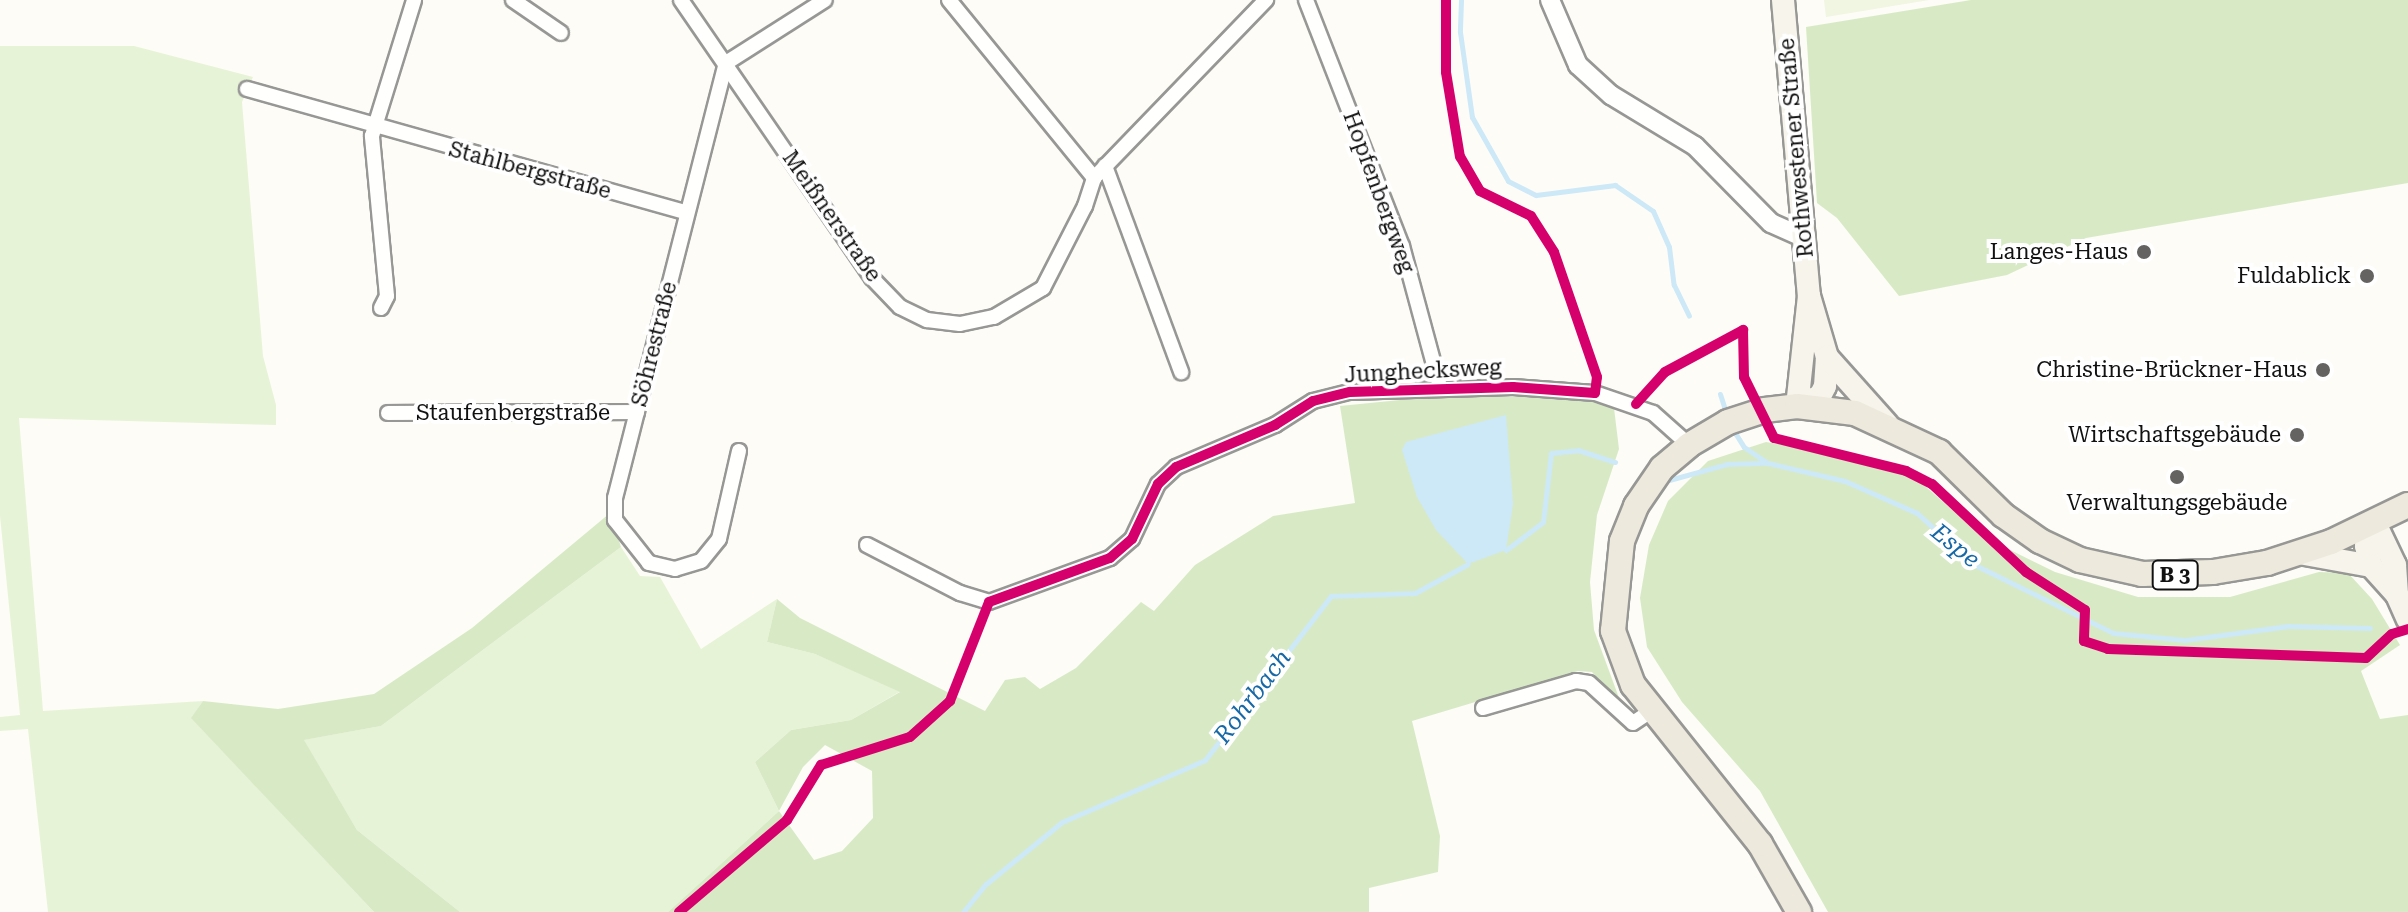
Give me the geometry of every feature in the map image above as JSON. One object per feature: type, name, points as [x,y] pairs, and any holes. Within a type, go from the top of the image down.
[{"type":"main road","name":"Rothwestener Straße","points":[[1783,0],[1809,296],[1827,357],[1820,396],[1797,406],[1809,296]]},
{"type":"main road","points":[[1827,357],[1850,388],[1874,404],[1887,424]]},
{"type":"main road","name":"B 3","points":[[1799,912],[1760,844],[1633,685],[1613,631],[1613,590],[1622,541],[1636,506],[1662,468],[1689,445],[1728,422],[1765,410],[1797,406],[1855,413],[1887,424],[1939,452],[2021,529],[2100,566],[2185,575],[2299,553],[2408,505]]},
{"type":"main road","points":[[2374,521],[2366,546],[2371,566],[2397,595],[2408,620]]},
{"type":"main road","points":[[2374,521],[2395,565],[2397,595]]},
{"type":"main road","points":[[2299,553],[2371,566]]},
{"type":"street","points":[[381,308],[387,296],[374,127],[414,0]]},
{"type":"street","points":[[513,0],[561,33]]},
{"type":"street","name":"Meißnerstraße","points":[[681,0],[872,278],[900,307],[927,320],[960,324],[994,317],[1043,288],[1085,206],[1094,178],[1266,0]]},
{"type":"street","points":[[726,63],[825,0]]},
{"type":"street","points":[[949,0],[1094,178]]},
{"type":"street","name":"Hopfenbergweg","points":[[1306,0],[1402,246],[1440,387]]},
{"type":"street","points":[[1550,0],[1578,65],[1611,95],[1695,146],[1771,223],[1803,237]]},
{"type":"street","name":"Söhrestraße","points":[[726,63],[615,498],[615,520],[649,563],[675,569],[701,561],[719,539],[739,451]]},
{"type":"street","name":"Stahlbergstraße","points":[[247,89],[686,212]]},
{"type":"street","points":[[1105,166],[1181,372]]},
{"type":"street","name":"Junghecksweg","points":[[867,545],[960,593],[989,602],[1110,558],[1132,539],[1158,484],[1176,467],[1275,425],[1313,401],[1350,392],[1440,387],[1545,388],[1616,398],[1657,415],[1689,445]]},
{"type":"street","name":"Staufenbergstraße","points":[[388,413],[637,412]]},
{"type":"street","points":[[1483,708],[1576,681],[1589,683],[1633,723],[1651,711]]},
{"type":"green space","points":[[1824,0],[1929,0],[1826,17]]},
{"type":"green space","points":[[1971,0],[2408,0],[2408,183],[2086,238],[2007,275],[1899,296],[1837,218],[1817,203],[1806,27]]},
{"type":"green space","points":[[0,46],[134,46],[253,77],[242,102],[263,356],[276,405],[276,425],[19,418],[43,711],[203,701],[192,718],[374,912],[48,912],[28,729],[0,731],[0,717],[20,715],[0,516]]},
{"type":"green space","points":[[1440,396],[1574,397],[1614,408],[1619,449],[1597,515],[1590,582],[1594,630],[1622,706],[1592,672],[1578,671],[1412,721],[1440,836],[1438,872],[1369,888],[1369,912],[668,912],[779,811],[755,762],[791,730],[851,720],[900,692],[815,654],[767,642],[777,599],[800,618],[985,711],[1005,680],[1025,677],[1040,689],[1076,668],[1141,602],[1154,611],[1195,565],[1273,516],[1355,503],[1340,406]],"holes":[[[825,745],[872,771],[873,818],[842,851],[814,860],[779,811],[803,767]]]},
{"type":"green space","points":[[1766,442],[1878,460],[1917,479],[1982,536],[2055,572],[2138,597],[2230,597],[2319,572],[2348,573],[2372,599],[2400,645],[2361,671],[2380,719],[2408,715],[2408,912],[1828,912],[1760,791],[1682,702],[1647,647],[1640,598],[1649,545],[1668,501],[1708,461]]},
{"type":"green space","points":[[610,513],[621,547],[381,726],[304,740],[357,830],[460,912],[374,912],[191,718],[203,701],[278,709],[374,694],[472,628]]},
{"type":"green space","points":[[621,547],[640,576],[660,577],[701,649],[777,599],[767,642],[815,654],[901,691],[851,720],[791,730],[755,762],[779,811],[668,912],[460,912],[357,830],[303,740],[381,726]]},
{"type":"water","points":[[1506,415],[1513,504],[1506,550],[1468,564],[1436,530],[1417,497],[1402,450],[1406,442]]},
{"type":"waterway","name":"Espe","points":[[1461,0],[1460,32],[1472,117],[1508,181],[1536,195],[1615,185],[1653,211],[1669,247],[1674,285],[1689,316]]},
{"type":"waterway","name":"Espe","points":[[1720,394],[1727,415]]},
{"type":"waterway","name":"Espe","points":[[1732,428],[1744,447],[1768,463],[1845,481],[1917,513],[1973,564],[2113,633],[2185,640],[2288,626],[2370,628]]},
{"type":"waterway","points":[[1506,550],[1543,522],[1551,453],[1578,450],[1615,462]]},
{"type":"waterway","points":[[1669,480],[1727,464],[1765,463]]},
{"type":"waterway","name":"Rohrbach","points":[[963,912],[986,884],[1062,822],[1205,760],[1331,596],[1415,593],[1468,564]]},
{"type":"cycle path","points":[[679,912],[787,820],[821,765],[910,737],[950,701],[989,602],[1110,558],[1132,539],[1158,484],[1176,467],[1275,425],[1313,401],[1350,392],[1513,387],[1595,393],[1597,377],[1554,252],[1531,216],[1480,191],[1460,157],[1446,72],[1446,0]]},
{"type":"cycle path","points":[[1636,404],[1665,372],[1743,330],[1744,377],[1774,438],[1906,471],[1932,484],[2026,572],[2085,610],[2084,641],[2108,649],[2366,658],[2392,634],[2408,629]]},
{"type":"place","name":"Langes-Haus","points":[[2144,252]]},
{"type":"place","name":"Fuldablick","points":[[2367,276]]},
{"type":"place","name":"Christine-Brückner-Haus","points":[[2323,370]]},
{"type":"place","name":"Wirtschaftsgebäude","points":[[2297,435]]},
{"type":"place","name":"Verwaltungsgebäude","points":[[2177,477]]}]
